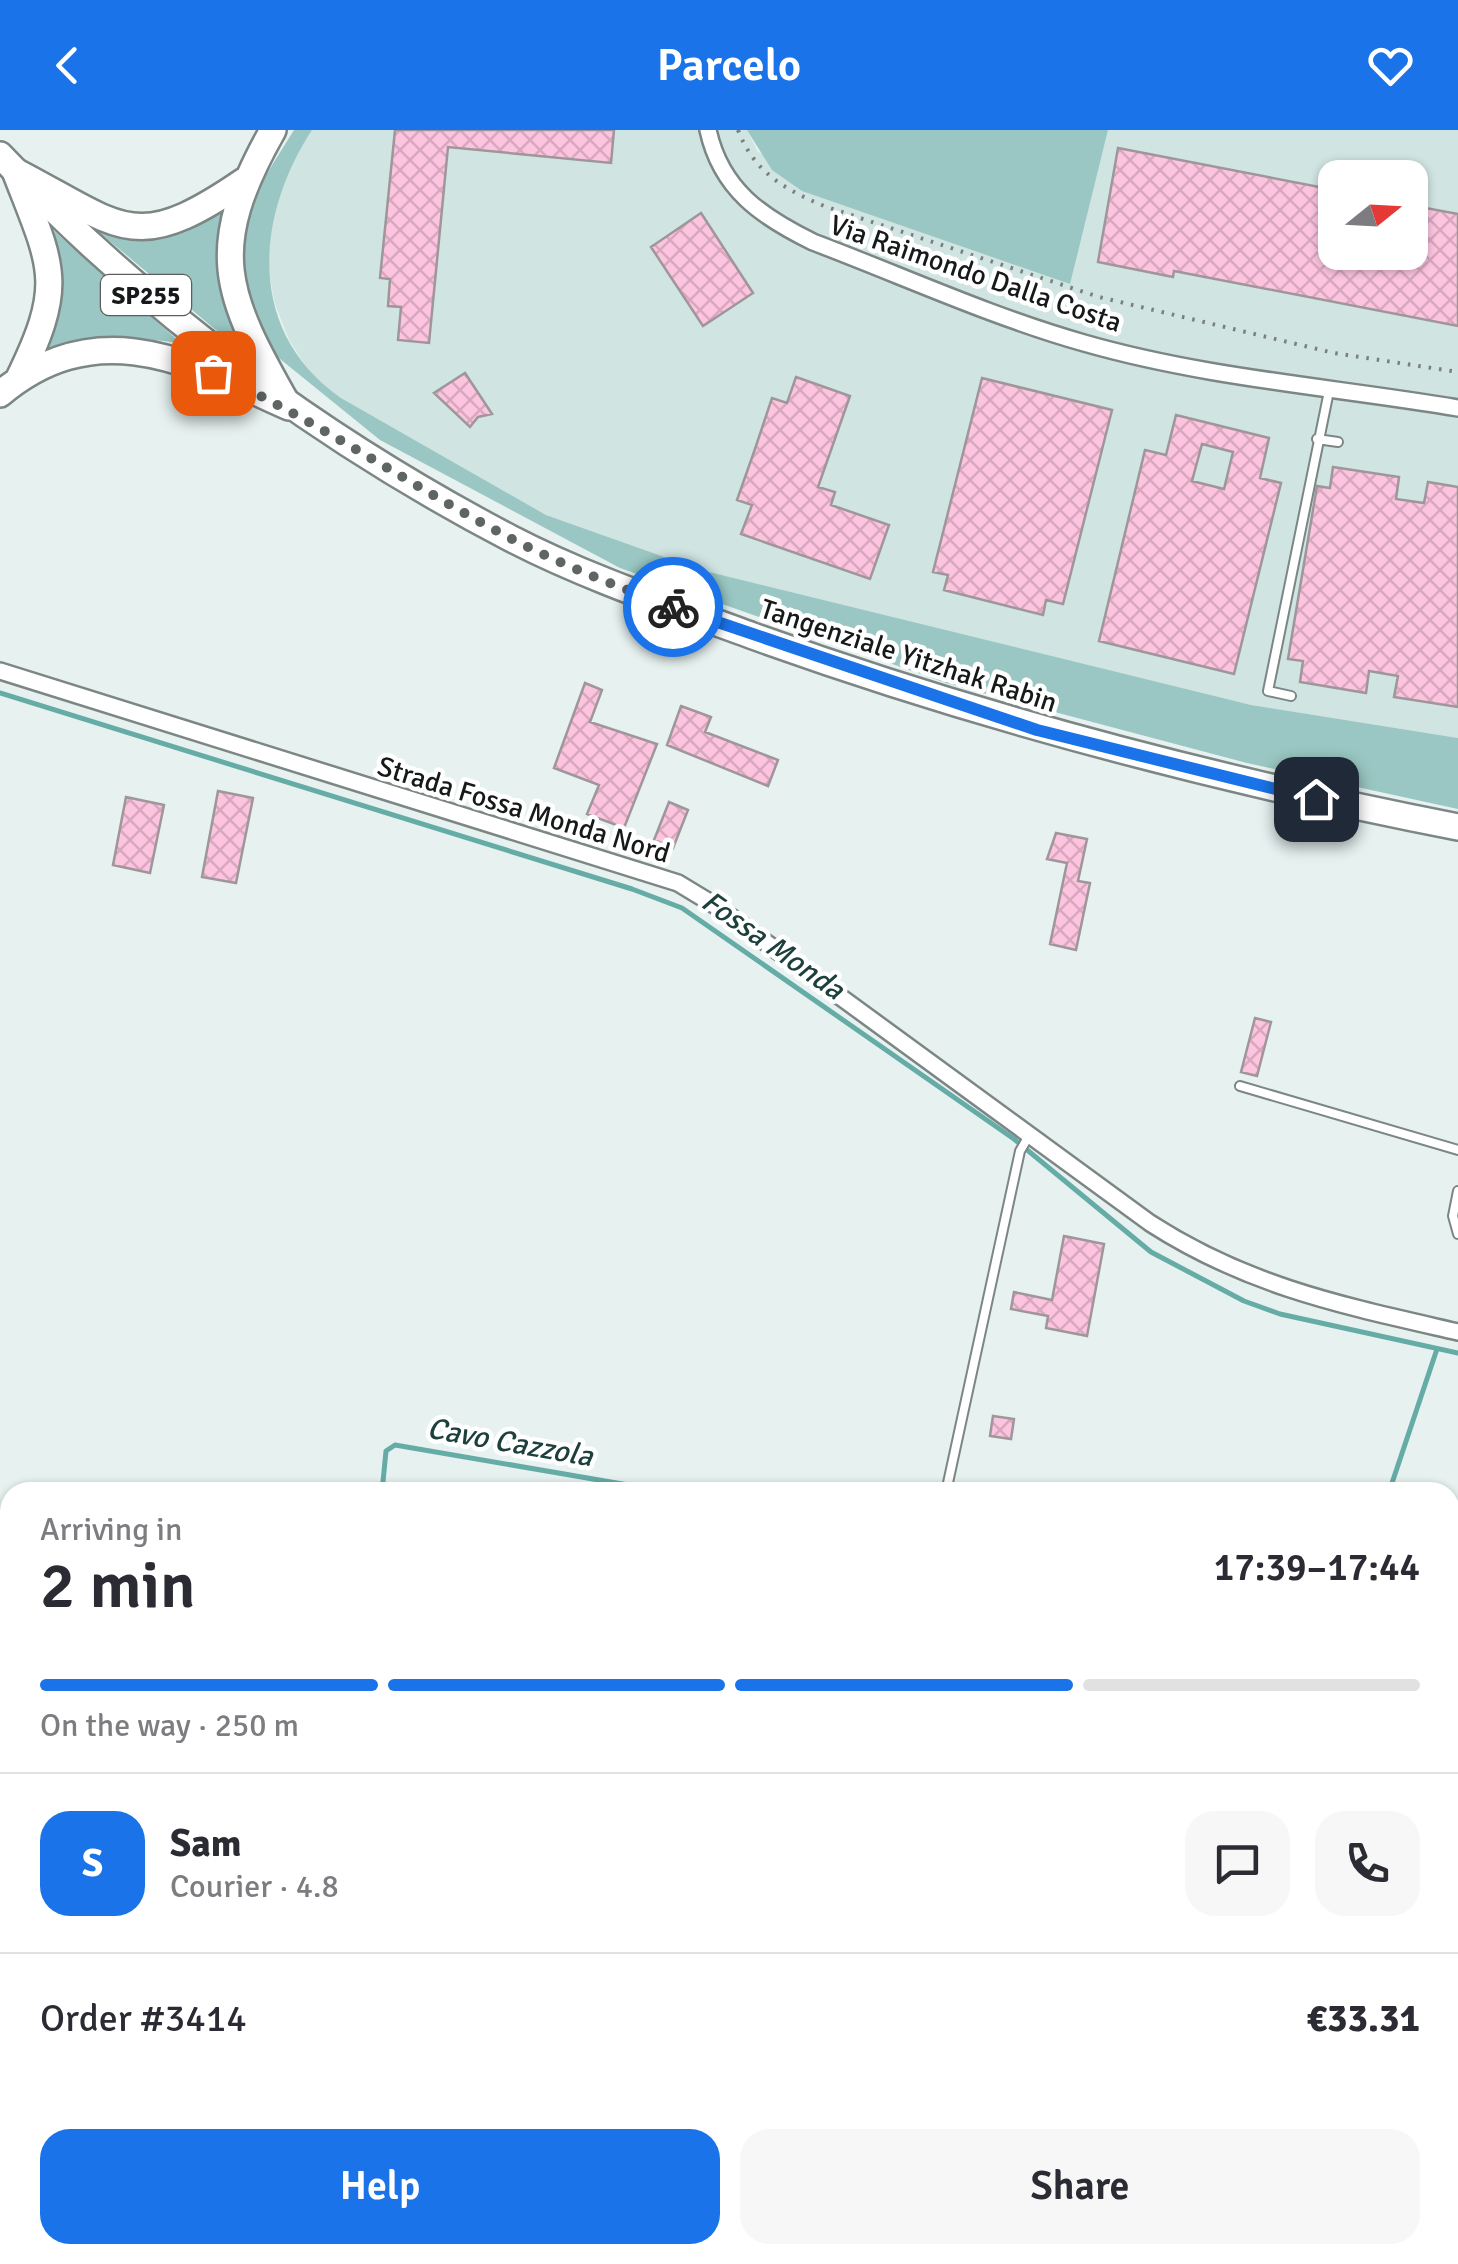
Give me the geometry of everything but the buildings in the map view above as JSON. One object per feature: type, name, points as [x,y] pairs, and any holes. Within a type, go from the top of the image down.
[{"type":"main road","name":"SP255","points":[[273,130],[244,180],[230,244],[230,281],[246,334],[288,407]]},
{"type":"main road","name":"SP255","points":[[6,162],[103,220],[138,228],[192,216],[244,180]]},
{"type":"main road","name":"SP255","points":[[6,162],[43,245],[51,301],[10,386]]},
{"type":"main road","name":"Tangenziale Yitzhak Rabin","points":[[6,162],[167,314],[288,407],[356,451],[512,539],[659,602],[814,658],[1037,730],[1281,792],[1458,827]]},
{"type":"main road","name":"SP255","points":[[10,386],[63,360],[125,349],[187,360],[288,407]]},
{"type":"street","name":"Via Raimondo Dalla Costa","points":[[708,130],[722,170],[742,198],[777,224],[813,242],[1083,343],[1247,380],[1330,386],[1458,408]]},
{"type":"street","name":"Strada Fossa Monda Nord","points":[[0,671],[678,883],[716,906],[1150,1223],[1210,1260],[1278,1288],[1458,1332]]},
{"type":"lane","points":[[1291,696],[1268,691],[1330,386]]},
{"type":"lane","points":[[1317,439],[1338,442]]},
{"type":"lane","points":[[1240,1086],[1458,1150]]},
{"type":"lane","points":[[948,1482],[1020,1152],[1029,1137]]},
{"type":"lane","points":[[1458,1191],[1453,1216],[1458,1234]]},
{"type":"path","points":[[738,130],[760,168],[786,190],[824,206],[1099,298],[1334,353],[1458,372]]},
{"type":"shaded area","points":[[294,130],[312,130],[279,199],[271,236],[270,272],[275,307],[288,341],[310,371],[341,398],[546,515],[701,570],[1251,705],[1458,738],[1458,809],[1247,763],[949,684],[620,568],[380,440],[264,346],[238,273],[249,202]]},
{"type":"shaded area","points":[[312,130],[747,130],[758,152],[1069,284],[1108,130],[1458,130],[1458,738],[1251,705],[1069,664],[701,570],[546,515],[314,379],[289,340],[274,301],[267,258],[272,213],[292,161]]},
{"type":"shaded area","points":[[747,130],[1108,130],[1070,284],[802,191],[772,170]]},
{"type":"shaded area","points":[[226,205],[220,245],[221,283],[230,319],[247,356],[99,232],[134,238],[166,235],[197,223]]},
{"type":"shaded area","points":[[53,230],[182,344],[108,340],[73,346],[37,360],[52,328],[60,296],[60,264]]},
{"type":"waterway","name":"Fossa Monda","points":[[0,693],[632,889],[682,908],[1014,1139],[1151,1252],[1244,1301],[1280,1314],[1458,1353]]},
{"type":"waterway","name":"Cavo Cazzola","points":[[1392,1482],[1437,1349]]},
{"type":"waterway","name":"Cavo Cazzola","points":[[383,1482],[386,1451],[395,1445],[611,1482]]},
{"type":"way so far","points":[[213,373],[288,407],[356,451],[512,539],[673,607]]},
{"type":"route","points":[[673,607],[814,658],[1037,730],[1316,799]]}]
